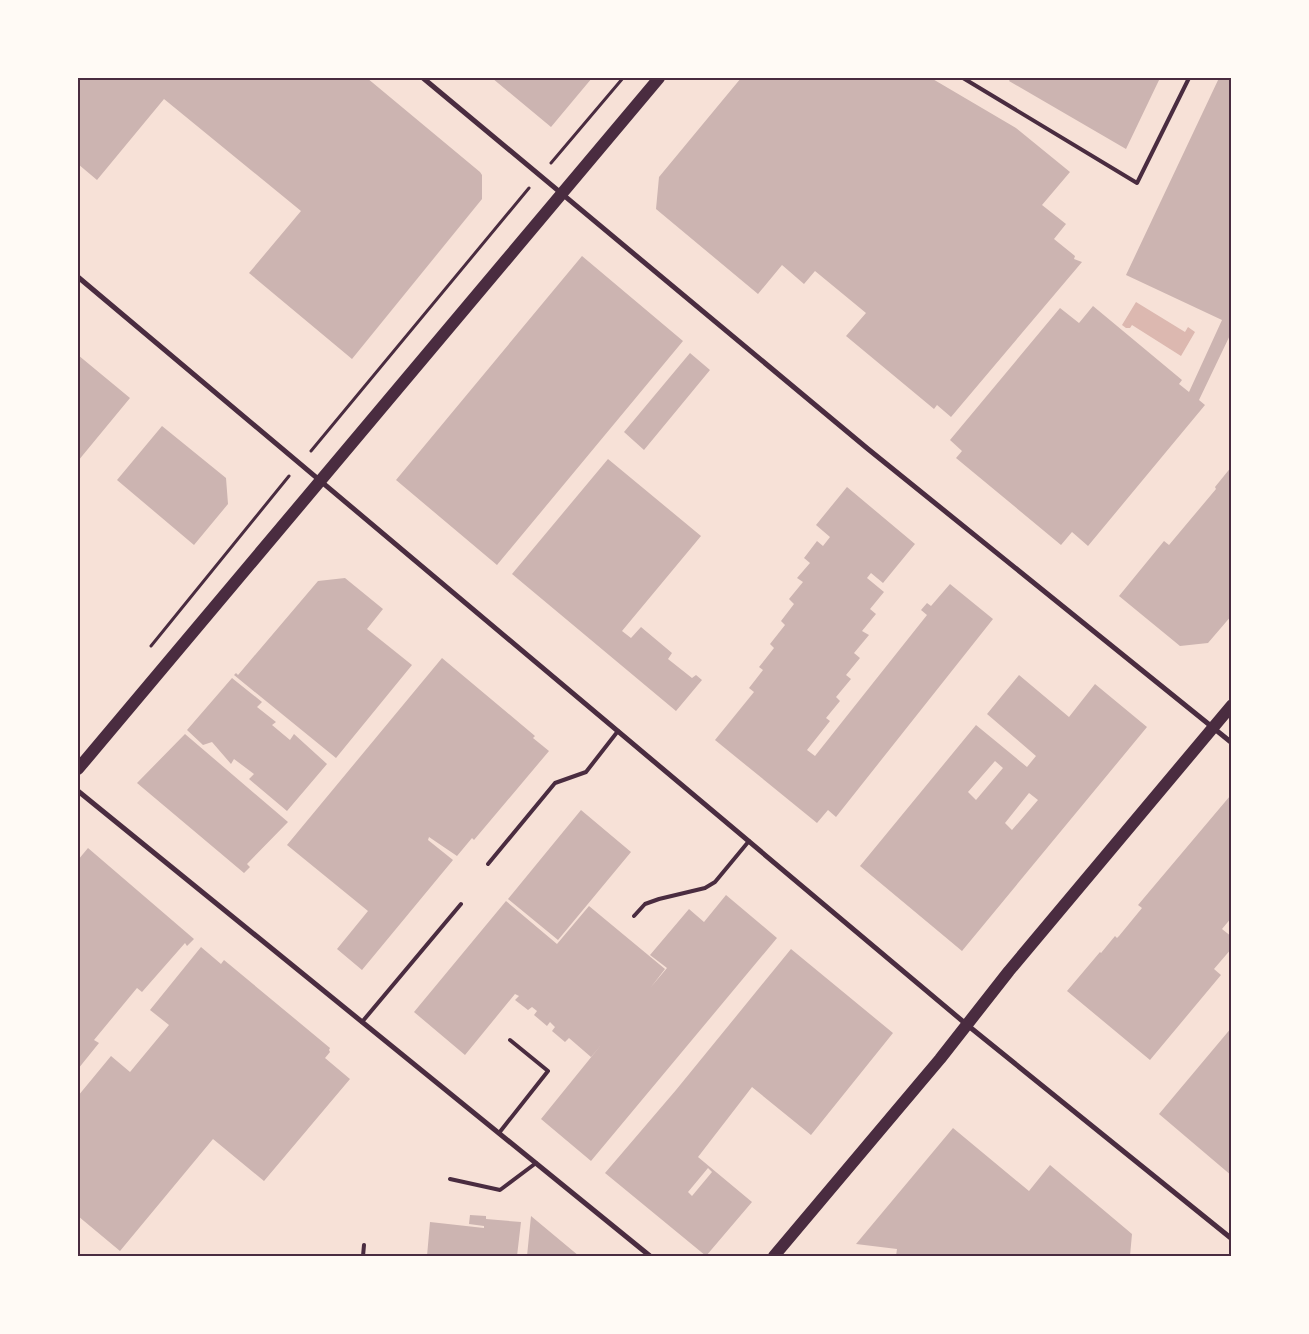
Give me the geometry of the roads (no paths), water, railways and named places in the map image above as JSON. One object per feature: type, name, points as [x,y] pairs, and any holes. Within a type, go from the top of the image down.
[{"type":"main road","points":[[78,769],[658,78]]},
{"type":"main road","points":[[774,1256],[940,1059],[1009,971],[1232,706]]},
{"type":"street","points":[[423,78],[868,449],[1212,729],[1232,743]]},
{"type":"street","points":[[78,277],[966,1024],[1232,1239]]},
{"type":"street","points":[[78,791],[650,1256]]},
{"type":"lane","points":[[963,78],[1137,183],[1189,78]]},
{"type":"lane","points":[[488,864],[555,783],[586,772],[618,731]]},
{"type":"lane","points":[[634,916],[645,904],[705,888],[715,882],[749,841]]},
{"type":"lane","points":[[362,1022],[460,904]]},
{"type":"lane","points":[[499,1133],[548,1071],[510,1040]]},
{"type":"lane","points":[[450,1179],[500,1190],[536,1163]]},
{"type":"lane","points":[[363,1256],[364,1245]]}]
